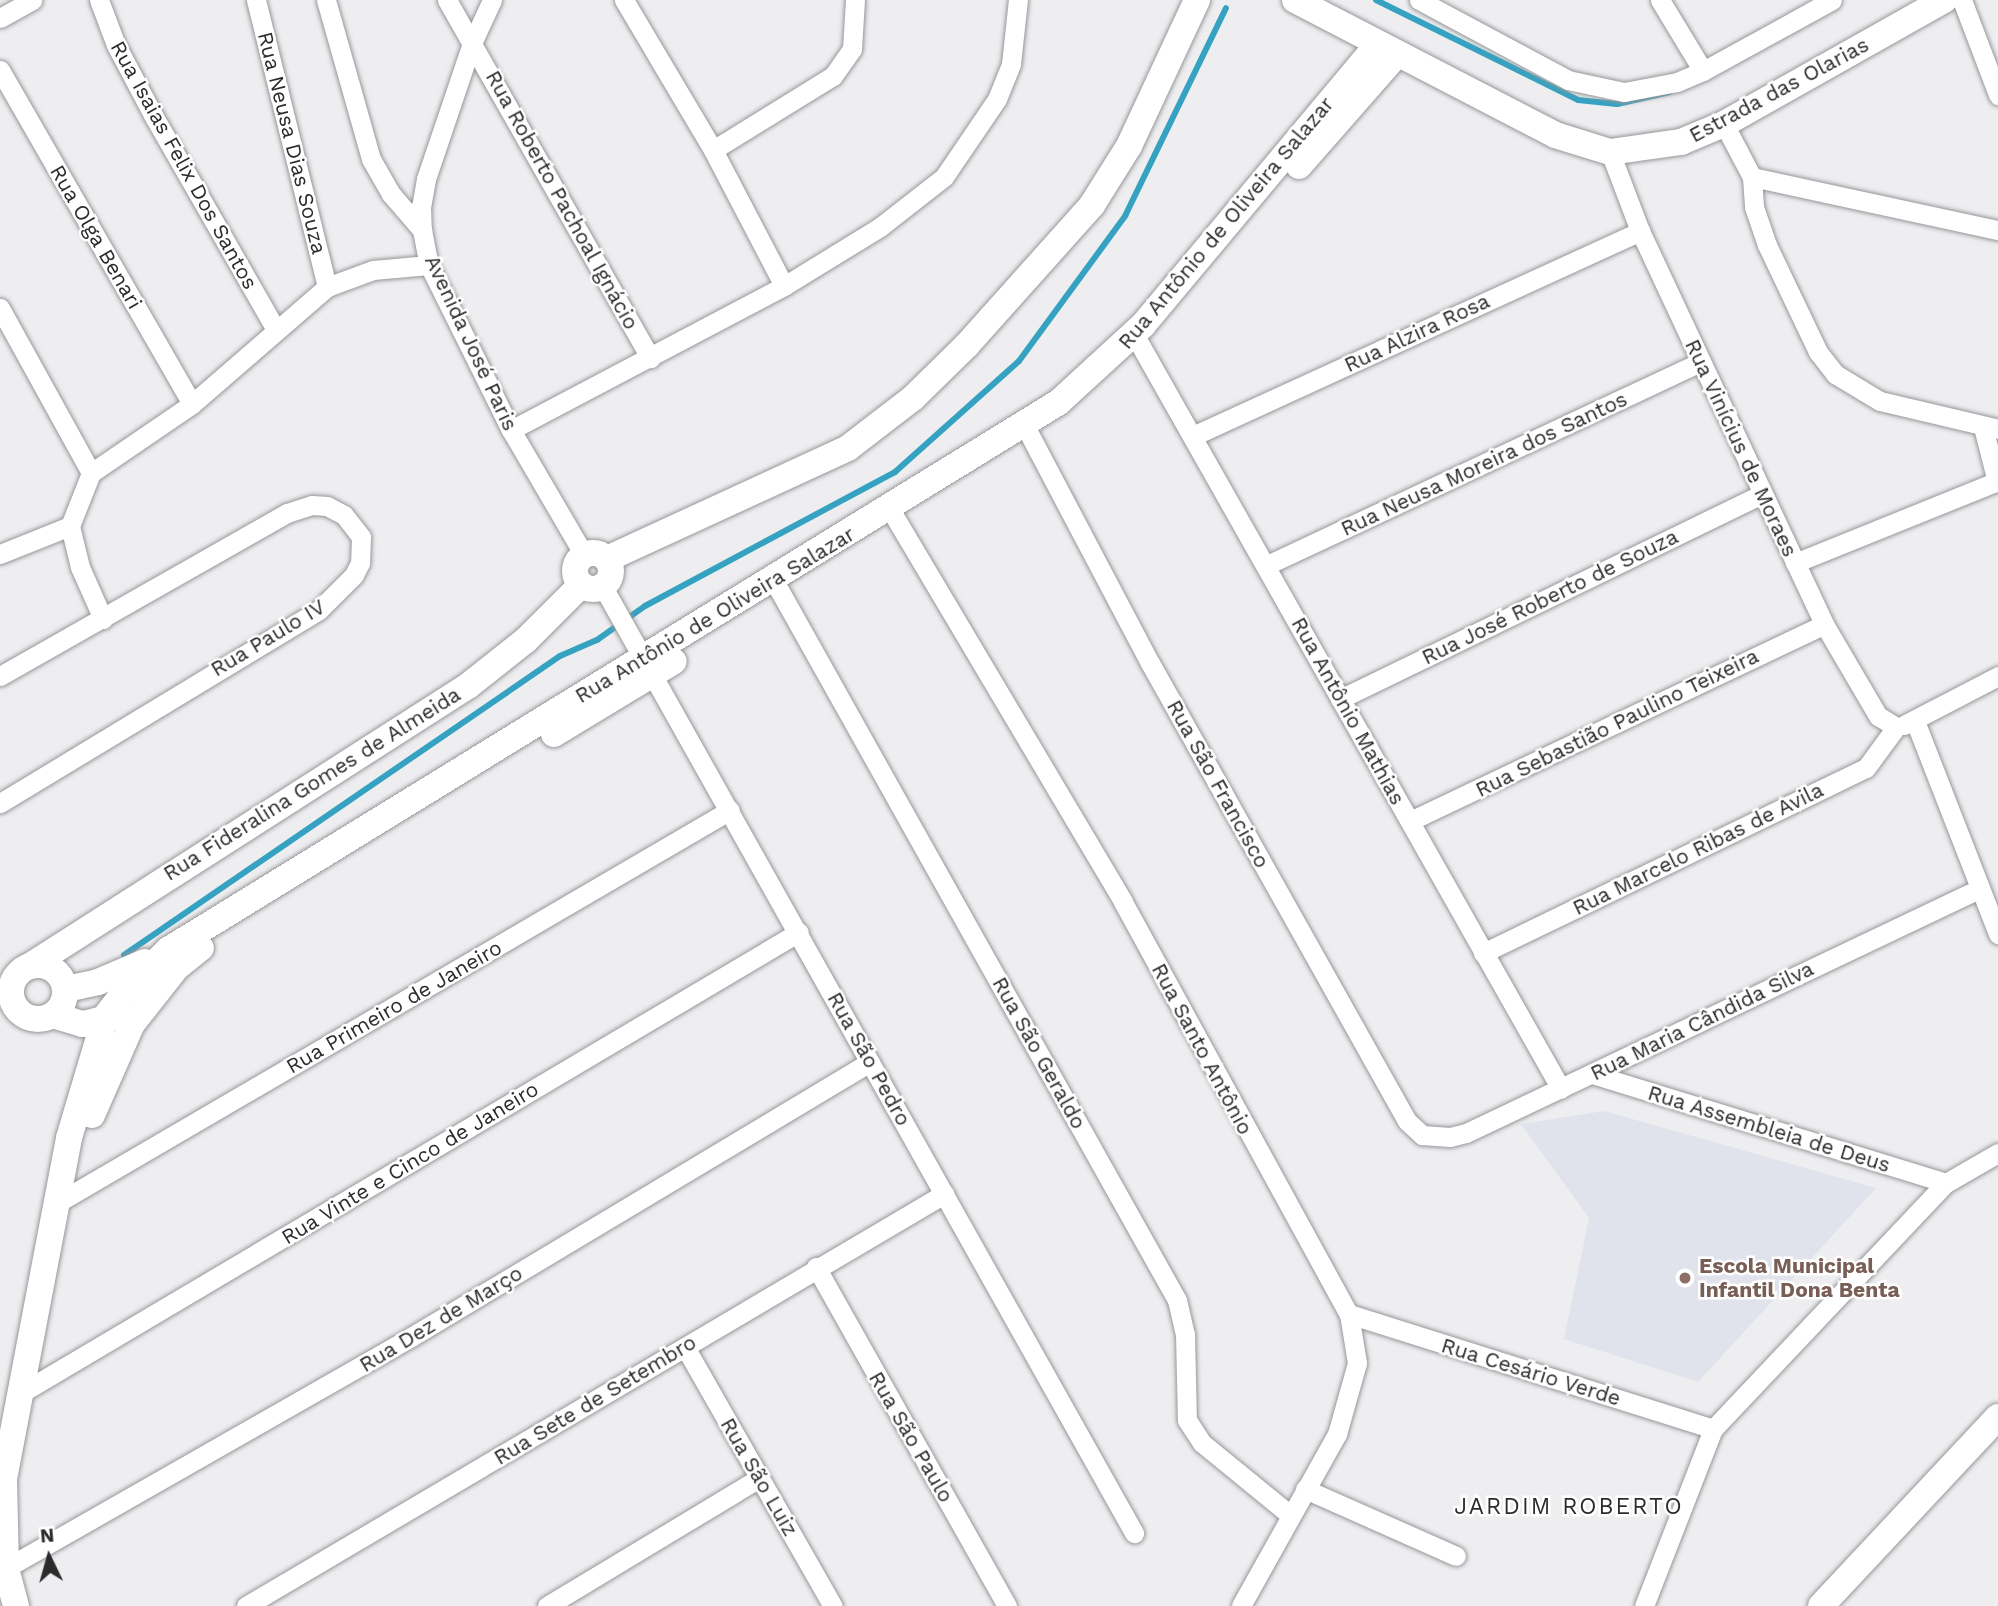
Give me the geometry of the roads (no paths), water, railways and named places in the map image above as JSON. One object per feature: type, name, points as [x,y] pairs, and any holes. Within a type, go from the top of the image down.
[{"type":"street","points":[[0,18],[32,0]]},
{"type":"street","name":"Rua Isaias Felix Dos Santos","points":[[99,0],[116,45],[153,115],[275,328]]},
{"type":"street","name":"Rua Neusa Dias Souza","points":[[256,0],[327,287]]},
{"type":"street","points":[[326,0],[372,159],[391,194],[422,230]]},
{"type":"street","name":"Rua Roberto Pachoal Ignácio","points":[[447,0],[650,358]]},
{"type":"street","name":"Avenida José Paris","points":[[492,0],[472,43],[426,179],[421,206],[422,230],[429,265],[511,430],[596,557]]},
{"type":"street","points":[[624,0],[713,150],[784,286]]},
{"type":"street","points":[[713,150],[813,90],[840,69],[852,49],[855,0]]},
{"type":"street","points":[[511,430],[784,286],[880,227],[944,177],[997,99],[1011,64],[1018,0]]},
{"type":"street","points":[[597,590],[612,571],[596,557],[848,448],[913,398],[976,336],[1092,205],[1129,146],[1197,0]]},
{"type":"street","name":"Estrada das Olarias","points":[[1295,0],[1555,135],[1610,152],[1681,142],[1724,124],[1944,0]]},
{"type":"street","points":[[1419,0],[1568,80],[1597,90],[1647,90],[1703,71],[1832,0]]},
{"type":"street","points":[[1660,0],[1703,71]]},
{"type":"street","points":[[1962,0],[1998,95]]},
{"type":"street","name":"Rua Antônio de Oliveira Salazar","points":[[68,1163],[82,1141],[110,1070],[150,997],[176,968],[210,942],[777,586],[1028,433],[1076,408],[1138,341],[1387,49]]},
{"type":"street","name":"Rua Olga Benari","points":[[0,70],[192,404]]},
{"type":"street","points":[[1724,124],[1752,177],[1754,206],[1767,245],[1818,352],[1835,374],[1880,401],[1991,428],[1997,482],[1795,563]]},
{"type":"street","name":"Rua Vinícius de Moraes","points":[[1610,152],[1640,231],[1761,495],[1824,624],[1878,716],[1906,724]]},
{"type":"street","points":[[1752,177],[1998,230]]},
{"type":"street","name":"Rua Alzira Rosa","points":[[1195,435],[1640,231]]},
{"type":"street","points":[[103,619],[80,567],[70,526],[91,473],[192,404],[275,328],[327,287],[373,270],[429,265]]},
{"type":"street","points":[[0,308],[91,473]]},
{"type":"street","name":"Rua Antônio Mathias","points":[[1138,341],[1195,435],[1340,699],[1561,1089]]},
{"type":"street","name":"Rua Neusa Moreira dos Santos","points":[[1267,565],[1700,362]]},
{"type":"street","name":"Rua São Francisco","points":[[1028,433],[1150,663],[1407,1121],[1422,1135]]},
{"type":"street","name":"Rua José Roberto de Souza","points":[[1340,699],[1761,495]]},
{"type":"street","name":"Rua Paulo IV","points":[[0,676],[287,513],[312,505],[327,506],[344,515],[361,537],[362,549],[354,575],[319,610],[0,803]]},
{"type":"street","name":"Rua Santo Antônio","points":[[894,515],[1123,902],[1349,1314],[1356,1350],[1351,1395],[1337,1434],[1289,1514],[1241,1606]]},
{"type":"street","points":[[1,552],[70,526]]},
{"type":"street","name":"Rua São Geraldo","points":[[777,586],[1177,1300],[1185,1334],[1187,1420],[1202,1443],[1289,1514]]},
{"type":"street","name":"Rua São Pedro","points":[[597,590],[627,629],[650,666],[1134,1533]]},
{"type":"street","name":"Rua Fideralina Gomes de Almeida","points":[[17,968],[468,686],[518,646],[597,590]]},
{"type":"street","name":"Rua Sebastião Paulino Teixeira","points":[[1410,821],[1824,624]]},
{"type":"street","name":"Rua Antônio de Oliveira Salazar","points":[[16,1606],[6,1567],[4,1479],[57,1203],[68,1163],[71,1132],[105,1017],[139,976],[169,950],[650,666]]},
{"type":"street","points":[[1998,676],[1906,724],[1998,934]]},
{"type":"street","name":"Rua Marcelo Ribas de Avila","points":[[1483,953],[1866,768],[1906,724]]},
{"type":"street","name":"Rua Primeiro de Janeiro","points":[[57,1203],[730,810]]},
{"type":"street","name":"Rua Maria Cândida Silva","points":[[1422,1135],[1450,1137],[1466,1133],[1979,889]]},
{"type":"street","name":"Rua Vinte e Cinco de Janeiro","points":[[20,1393],[799,932]]},
{"type":"street","points":[[0,1019],[53,1003],[169,950]]},
{"type":"street","points":[[53,1003],[53,969],[17,968],[12,998],[53,1003],[83,1024],[131,1010],[150,997]]},
{"type":"street","points":[[105,1017],[110,1070]]},
{"type":"street","name":"Rua Dez de Março","points":[[6,1567],[411,1337],[870,1062]]},
{"type":"street","name":"Rua Assembleia de Deus","points":[[1591,1074],[1946,1184]]},
{"type":"street","points":[[1644,1606],[1713,1429],[1946,1184],[1998,1153]]},
{"type":"street","name":"Rua Sete de Setembro","points":[[246,1606],[816,1267],[944,1194]]},
{"type":"street","name":"Rua São Paulo","points":[[816,1267],[1007,1606]]},
{"type":"street","name":"Rua Cesário Verde","points":[[1349,1314],[1713,1429]]},
{"type":"street","name":"Rua São Luiz","points":[[685,1347],[833,1606]]},
{"type":"street","points":[[1821,1606],[1998,1417]]},
{"type":"street","points":[[547,1606],[759,1478]]},
{"type":"street","points":[[1305,1489],[1456,1556]]},
{"type":"waterway","points":[[1376,0],[1578,100],[1617,104],[1670,92]]},
{"type":"waterway","points":[[124,955],[560,656],[597,640],[645,606],[895,472],[1019,361],[1125,216],[1226,8]]},
{"type":"place","name":"Escola Municipal Infantil Dona Benta","points":[[1685,1278]]},
{"type":"district","name":"JARDIM ROBERTO","points":[[1569,1507]]}]
